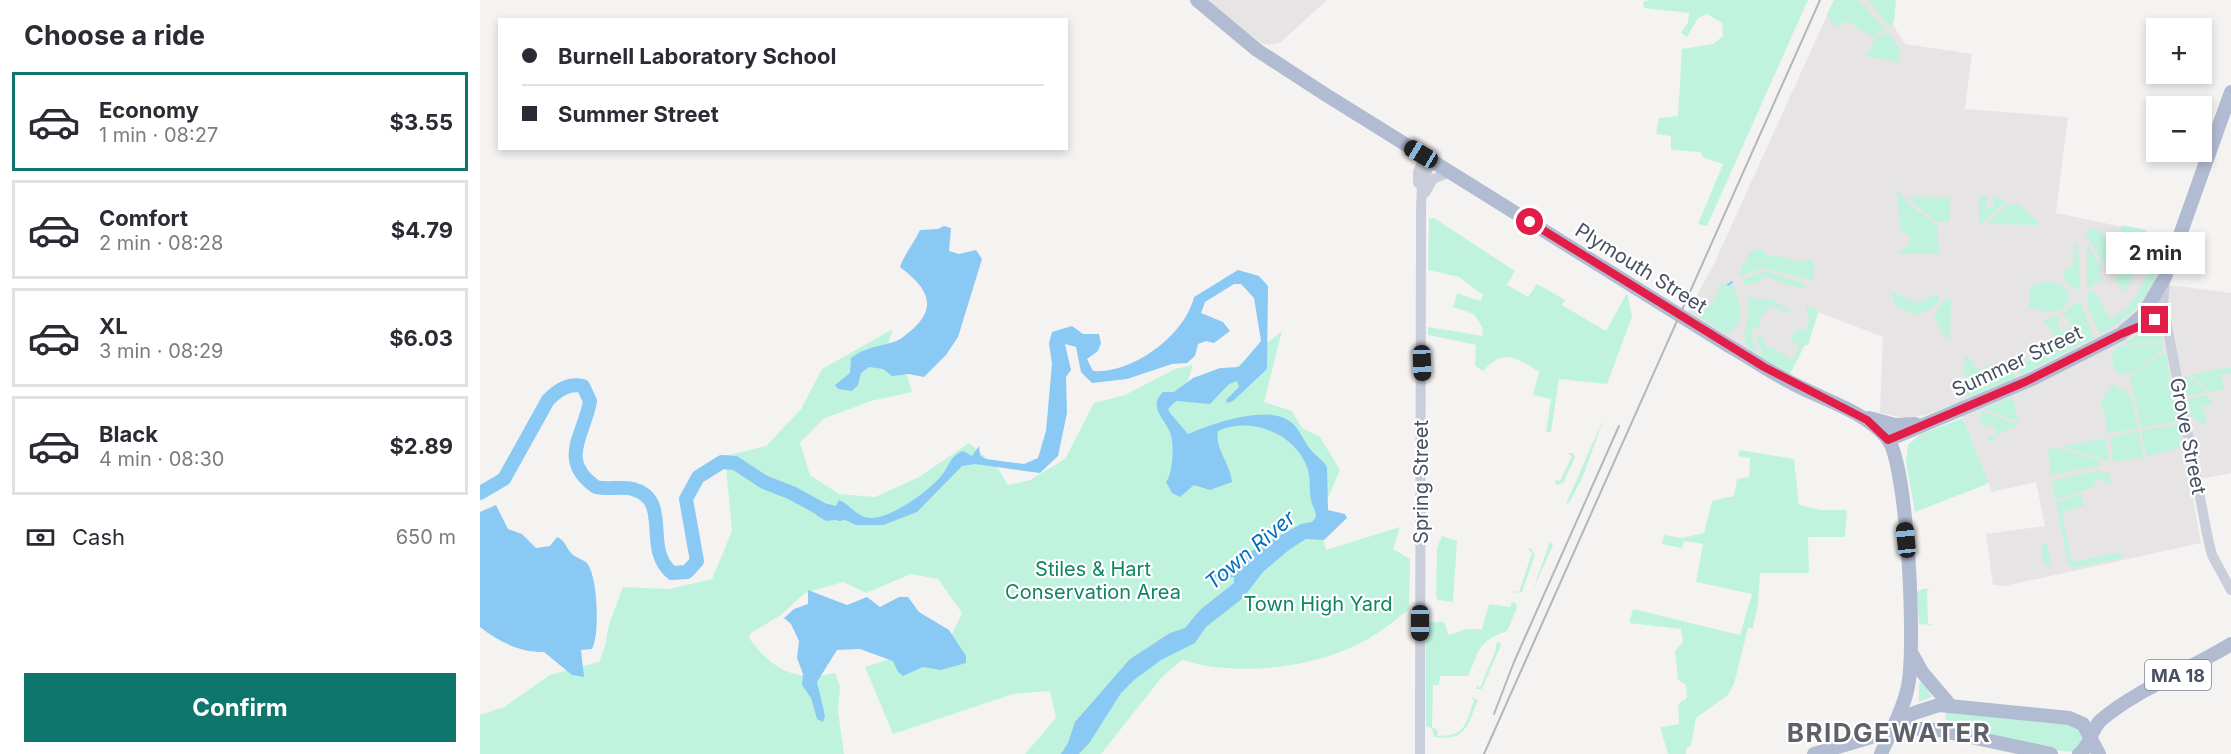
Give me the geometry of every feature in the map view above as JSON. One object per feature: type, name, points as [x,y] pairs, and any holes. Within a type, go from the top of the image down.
[{"type":"main road","name":"Plymouth Street","points":[[1197,0],[1265,56],[1764,367],[1856,414],[1888,440]]},
{"type":"main road","name":"Summer Street","points":[[1888,440],[2025,382],[2121,334],[2143,315],[2165,277],[2231,92]]},
{"type":"main road","name":"Summer Street","points":[[1856,414],[1894,425],[1928,422]]},
{"type":"main road","points":[[1881,754],[1908,687],[1912,654],[1905,525],[1894,453],[1888,440]]},
{"type":"main road","name":"MA 18","points":[[2079,754],[2087,747],[2099,722],[2124,704],[2231,644]]},
{"type":"main road","points":[[1912,654],[1922,672],[1950,705],[1941,710],[1937,717],[1940,727],[1948,732]]},
{"type":"main road","name":"MA 18","points":[[1814,754],[1891,729],[1921,710],[1950,705],[2069,718],[2124,704]]},
{"type":"main road","points":[[2069,718],[2081,722],[2099,754]]},
{"type":"main road","name":"MA 18","points":[[1891,729],[1922,728],[1948,732],[2051,754]]},
{"type":"street","name":"Spring Street","points":[[1420,754],[1421,206],[1428,158]]},
{"type":"street","points":[[1421,206],[1430,182],[1450,172]]},
{"type":"street","name":"Grove Street","points":[[2165,277],[2163,300],[2166,319],[2209,546],[2231,590]]},
{"type":"street","name":"Summer Street","points":[[2121,334],[2147,322],[2166,319]]},
{"type":"shaded area","points":[[1207,0],[1327,0],[1281,42],[1270,45],[1263,44]]},
{"type":"shaded area","points":[[1834,0],[1893,0],[1890,20],[1905,44],[1972,54],[1965,109],[2068,117],[2056,213],[2172,237],[2155,283],[2231,293],[2231,473],[2190,481],[2201,543],[2004,586],[1993,585],[1986,534],[2045,526],[2036,482],[1992,492],[1963,417],[1950,406],[1926,415],[1905,418],[1880,413],[1883,337],[1818,312],[1788,377],[1686,315],[1713,266]]},
{"type":"green space","points":[[1650,0],[1808,0],[1707,226],[1698,224],[1723,164],[1704,158],[1700,152],[1671,150],[1671,136],[1656,134],[1659,118],[1678,116],[1682,49],[1713,44],[1723,36],[1722,23],[1707,14],[1698,18],[1687,37],[1681,33],[1688,22],[1689,13],[1644,8],[1643,2]]},
{"type":"green space","points":[[1834,0],[1858,0],[1885,29],[1873,37],[1847,21],[1834,27],[1827,14]]},
{"type":"green space","points":[[1868,0],[1896,0],[1894,22],[1889,26]]},
{"type":"green space","points":[[1887,32],[1899,48],[1900,62],[1865,56],[1865,53],[1872,50],[1873,40]]},
{"type":"green space","points":[[1896,187],[1906,201],[1937,226],[1940,254],[1900,254],[1900,251],[1908,246],[1910,240],[1906,233],[1901,232]]},
{"type":"green space","points":[[1979,196],[1989,197],[1985,204],[1989,209],[1994,205],[1992,197],[2007,201],[1982,223],[1979,223]]},
{"type":"green space","points":[[1907,197],[1949,197],[1950,222],[1936,222]]},
{"type":"green space","points":[[2009,203],[2020,205],[2038,222],[2038,225],[1987,224]]},
{"type":"green space","points":[[1429,218],[1434,218],[1515,271],[1507,285],[1528,297],[1537,284],[1565,300],[1562,305],[1606,331],[1627,293],[1632,317],[1607,384],[1559,379],[1551,432],[1546,432],[1551,399],[1533,395],[1539,372],[1508,358],[1496,360],[1483,371],[1475,366],[1476,345],[1428,335],[1428,327],[1483,336],[1482,327],[1474,314],[1453,307],[1457,293],[1480,301],[1483,295],[1459,277],[1428,270]]},
{"type":"green space","points":[[2122,225],[2146,230],[2158,247],[2154,282],[2137,308],[2134,311],[2131,308],[2131,314],[2100,335],[2088,307],[2087,294],[2094,290],[2110,319],[2130,307],[2129,304],[2135,296],[2137,297],[2149,270],[2152,270],[2155,253],[2150,251],[2150,247],[2119,242]]},
{"type":"green space","points":[[2094,228],[2110,238],[2111,253],[2139,258],[2126,292],[2115,279],[2121,274],[2114,262],[2106,267],[2085,234]]},
{"type":"green space","points":[[2087,243],[2103,270],[2098,273],[2103,279],[2087,290]]},
{"type":"green space","points":[[2075,244],[2078,246],[2080,289],[2073,289],[2063,278],[2066,267],[2072,267]]},
{"type":"green space","points":[[1757,249],[1763,249],[1764,254],[1791,259],[1791,261],[1804,262],[1805,259],[1813,259],[1813,280],[1763,268],[1740,276],[1743,262],[1746,264],[1748,259],[1747,255]]},
{"type":"green space","points":[[1765,271],[1804,283],[1806,288],[1763,276],[1761,282],[1744,285],[1743,279]]},
{"type":"green space","points":[[1732,281],[1740,317],[1734,329],[1726,334],[1698,316],[1712,303],[1722,284]]},
{"type":"green space","points":[[2047,281],[2064,286],[2070,297],[2064,308],[2045,312],[2028,305],[2031,296],[2029,287]]},
{"type":"green space","points":[[1890,291],[1917,303],[1938,294],[1939,301],[1924,312],[1908,312],[1896,306]]},
{"type":"green space","points":[[1747,298],[1773,300],[1791,311],[1789,314],[1771,305],[1759,318],[1761,326],[1753,329],[1752,339],[1758,355],[1750,349],[1744,336],[1748,315]]},
{"type":"green space","points":[[1951,299],[1950,340],[1943,335],[1934,316],[1944,300]]},
{"type":"green space","points":[[2073,304],[2081,304],[2094,338],[2021,375],[2018,368],[2021,363],[2045,355],[2052,348],[2053,332],[2043,320],[2058,316],[2060,320],[2056,322],[2061,331],[2072,327],[2068,317],[2064,318],[2063,314]]},
{"type":"green space","points":[[1806,306],[1819,310],[1808,345],[1805,345],[1790,374],[1760,356],[1761,349],[1755,338],[1763,337],[1766,348],[1771,347],[1792,360],[1800,347],[1790,340],[1796,330],[1804,330],[1809,324]]},
{"type":"green space","points":[[2156,326],[2160,328],[2162,341],[2121,344]]},
{"type":"green space","name":"Stiles & Hart Conservation Area","points":[[893,329],[881,366],[907,375],[912,392],[871,401],[823,419],[800,443],[810,475],[839,494],[875,497],[919,477],[969,443],[997,467],[1008,485],[1030,480],[1065,459],[1094,403],[1125,395],[1175,369],[1193,365],[1187,383],[1221,379],[1282,331],[1264,402],[1292,411],[1302,428],[1320,437],[1340,470],[1318,521],[1326,550],[1400,527],[1393,549],[1410,559],[1409,609],[1355,646],[1307,662],[1255,669],[1229,668],[1182,660],[1162,677],[1101,754],[1025,754],[1056,718],[1050,691],[1013,694],[893,734],[865,667],[909,653],[946,647],[962,613],[938,579],[911,574],[866,593],[843,582],[805,593],[781,615],[751,633],[749,638],[767,658],[786,671],[808,676],[835,673],[840,686],[838,711],[844,754],[480,754],[480,715],[504,707],[550,675],[599,662],[609,624],[623,587],[669,589],[712,579],[732,531],[725,456],[766,446],[801,409],[822,369]]},
{"type":"green space","points":[[2160,343],[2164,345],[2163,349],[2136,371],[2120,375],[2115,370],[2111,354],[2115,352],[2117,346]]},
{"type":"green space","points":[[2161,354],[2166,354],[2178,421],[2141,428],[2130,377]]},
{"type":"green space","points":[[1964,357],[1970,357],[1975,368],[1979,366],[1982,373],[1986,371],[1983,366],[1986,364],[1992,375],[2007,368],[2013,370],[2016,378],[1965,398]]},
{"type":"green space","points":[[2231,367],[2231,373],[2221,375],[2224,389],[2208,392],[2191,375]]},
{"type":"green space","points":[[2187,375],[2206,393],[2187,396],[2184,377]]},
{"type":"green space","points":[[2112,384],[2131,395],[2138,429],[2108,433],[2101,402]]},
{"type":"green space","points":[[2207,395],[2213,404],[2203,406],[2207,426],[2191,417],[2188,399]]},
{"type":"green space","points":[[2009,398],[2013,399],[2019,422],[1983,409]]},
{"type":"green space","points":[[1981,411],[2019,425],[2002,432],[1988,443],[1987,439],[1998,432],[1991,424],[1983,427]]},
{"type":"green space","points":[[1605,415],[1582,479],[1569,503],[1566,504]]},
{"type":"green space","points":[[1963,418],[1988,481],[1987,484],[1915,512],[1906,462],[1908,445],[1921,434]]},
{"type":"green space","points":[[2178,424],[2183,447],[2146,455],[2141,431]]},
{"type":"green space","points":[[2139,431],[2143,457],[2113,462],[2110,437]]},
{"type":"green space","points":[[2105,438],[2109,461],[2093,456],[2092,453],[2089,455],[2062,447]]},
{"type":"green space","points":[[2058,448],[2099,460],[2100,466],[2051,475],[2048,449]]},
{"type":"green space","points":[[1740,450],[1794,459],[1799,505],[1821,510],[1847,510],[1845,537],[1808,537],[1809,573],[1760,573],[1758,604],[1753,628],[1748,628],[1734,684],[1728,695],[1696,718],[1691,745],[1686,749],[1686,754],[1668,754],[1660,727],[1679,724],[1678,704],[1687,698],[1686,685],[1678,680],[1675,651],[1683,642],[1681,629],[1629,623],[1633,609],[1740,635],[1752,594],[1696,582],[1703,544],[1684,541],[1682,548],[1662,544],[1664,535],[1682,538],[1704,533],[1712,501],[1734,496],[1737,479],[1749,477],[1750,458],[1738,456]]},
{"type":"green space","points":[[1567,453],[1573,453],[1575,457],[1563,483],[1556,485],[1555,480],[1560,481],[1572,456]]},
{"type":"green space","points":[[2100,470],[2101,474],[2109,472],[2111,483],[2105,485],[2102,480],[2097,480],[2093,487],[2055,500],[2052,481]]},
{"type":"green space","points":[[2081,493],[2084,506],[2062,512],[2072,562],[2120,552],[2122,558],[2074,568],[2068,564],[2056,503]]},
{"type":"green space","points":[[1442,536],[1457,541],[1453,602],[1438,600],[1436,597],[1437,548]]},
{"type":"green space","points":[[1550,541],[1553,545],[1534,588],[1534,587]]},
{"type":"green space","points":[[2047,543],[2051,565],[2047,566],[2043,562],[2041,547]]},
{"type":"green space","points":[[1531,548],[1535,555],[1522,592],[1515,593],[1514,591],[1519,592],[1532,553],[1528,549]]},
{"type":"green space","points":[[1922,589],[1933,589],[1927,590],[1928,623],[1933,625],[1919,624],[1917,592]]},
{"type":"green space","points":[[1512,602],[1516,603],[1517,608],[1507,631],[1490,639],[1481,647],[1468,676],[1440,676],[1439,685],[1433,685],[1432,728],[1437,729],[1438,736],[1459,731],[1466,722],[1474,701],[1471,697],[1478,700],[1464,730],[1453,737],[1434,737],[1432,729],[1426,726],[1426,625],[1428,622],[1444,622],[1449,635],[1466,629],[1482,629],[1489,604],[1510,607]]},
{"type":"green space","points":[[1500,642],[1501,645],[1482,689],[1476,689],[1477,685],[1480,688],[1496,649],[1496,643]]},
{"type":"green space","points":[[1922,681],[1932,697],[1919,702],[1919,683]]},
{"type":"green space","points":[[1951,711],[2075,725],[2082,730],[2084,742],[2075,752],[2060,751],[1951,728],[1945,718],[1946,713]]},
{"type":"water","points":[[944,226],[951,228],[949,251],[959,254],[976,250],[982,259],[958,337],[946,355],[924,377],[909,374],[892,376],[883,369],[869,367],[861,373],[858,385],[852,391],[838,389],[835,385],[850,373],[851,358],[865,350],[900,339],[922,319],[927,302],[925,295],[916,281],[900,267],[920,230],[938,229]]},
{"type":"water","points":[[1238,270],[1259,276],[1268,286],[1267,369],[1233,401],[1227,403],[1226,400],[1239,387],[1237,381],[1229,384],[1210,404],[1176,401],[1168,409],[1188,434],[1210,425],[1252,415],[1266,414],[1288,420],[1327,467],[1328,510],[1345,514],[1347,518],[1324,540],[1306,539],[1290,549],[1263,572],[1243,598],[1206,627],[1195,643],[1161,660],[1134,680],[1121,693],[1090,742],[1079,754],[1061,754],[1068,743],[1075,722],[1130,659],[1170,633],[1185,628],[1200,610],[1234,583],[1234,577],[1212,579],[1211,576],[1215,571],[1301,524],[1312,522],[1316,517],[1311,500],[1308,471],[1301,455],[1282,437],[1257,427],[1231,427],[1218,431],[1218,444],[1232,482],[1210,490],[1194,485],[1180,497],[1172,493],[1166,482],[1171,466],[1172,445],[1169,429],[1157,408],[1163,392],[1174,392],[1193,378],[1220,368],[1239,367],[1261,341],[1254,298],[1241,284],[1234,284],[1205,302],[1201,313],[1223,322],[1230,331],[1214,343],[1206,341],[1198,344],[1195,356],[1187,363],[1172,364],[1127,379],[1092,383],[1081,372],[1076,347],[1065,344],[1071,370],[1066,377],[1067,413],[1058,456],[1040,473],[975,464],[962,466],[917,512],[883,525],[856,525],[843,519],[826,521],[816,515],[836,506],[839,500],[866,517],[880,517],[889,514],[928,488],[942,475],[955,455],[963,451],[972,456],[979,446],[980,455],[985,459],[1024,464],[1038,458],[1046,431],[1052,364],[1049,343],[1052,332],[1072,326],[1083,334],[1099,334],[1101,343],[1098,351],[1087,359],[1093,371],[1124,366],[1140,359],[1169,338],[1189,311],[1194,297]]},
{"type":"water","points":[[496,505],[508,529],[522,534],[536,548],[550,546],[557,537],[564,542],[573,555],[587,563],[591,570],[596,592],[597,619],[595,642],[592,649],[581,650],[584,677],[572,675],[544,652],[535,652],[510,645],[480,627],[480,512]]},
{"type":"water","points":[[808,590],[847,605],[867,597],[880,607],[899,597],[908,597],[919,612],[949,630],[966,656],[966,663],[941,670],[923,667],[903,676],[898,672],[893,661],[860,649],[837,650],[817,682],[825,716],[823,722],[817,719],[811,698],[802,685],[803,674],[797,658],[799,641],[791,624],[784,618],[794,609],[808,604]]},
{"type":"waterway","points":[[1728,285],[1732,282]]},
{"type":"waterway","name":"Town River","points":[[480,493],[504,479],[548,400],[564,388],[578,385],[583,386],[590,401],[576,446],[578,467],[584,477],[596,487],[628,488],[645,495],[652,503],[655,514],[657,539],[663,563],[672,573],[687,572],[697,561],[686,499],[698,477],[722,462],[735,463],[764,482],[792,493],[823,510],[840,514]]},
{"type":"railway","points":[[1484,754],[1820,0]]},
{"type":"railway","points":[[1494,714],[1514,662],[1619,426]]},
{"type":"district","name":"BRIDGEWATER","points":[[1889,732]]},
{"type":"route","points":[[1530,222],[1789,382],[1867,420],[1888,440],[2025,382],[2141,324],[2155,320]]},
{"type":"park label","name":"Town High Yard","points":[[1318,604]]}]
